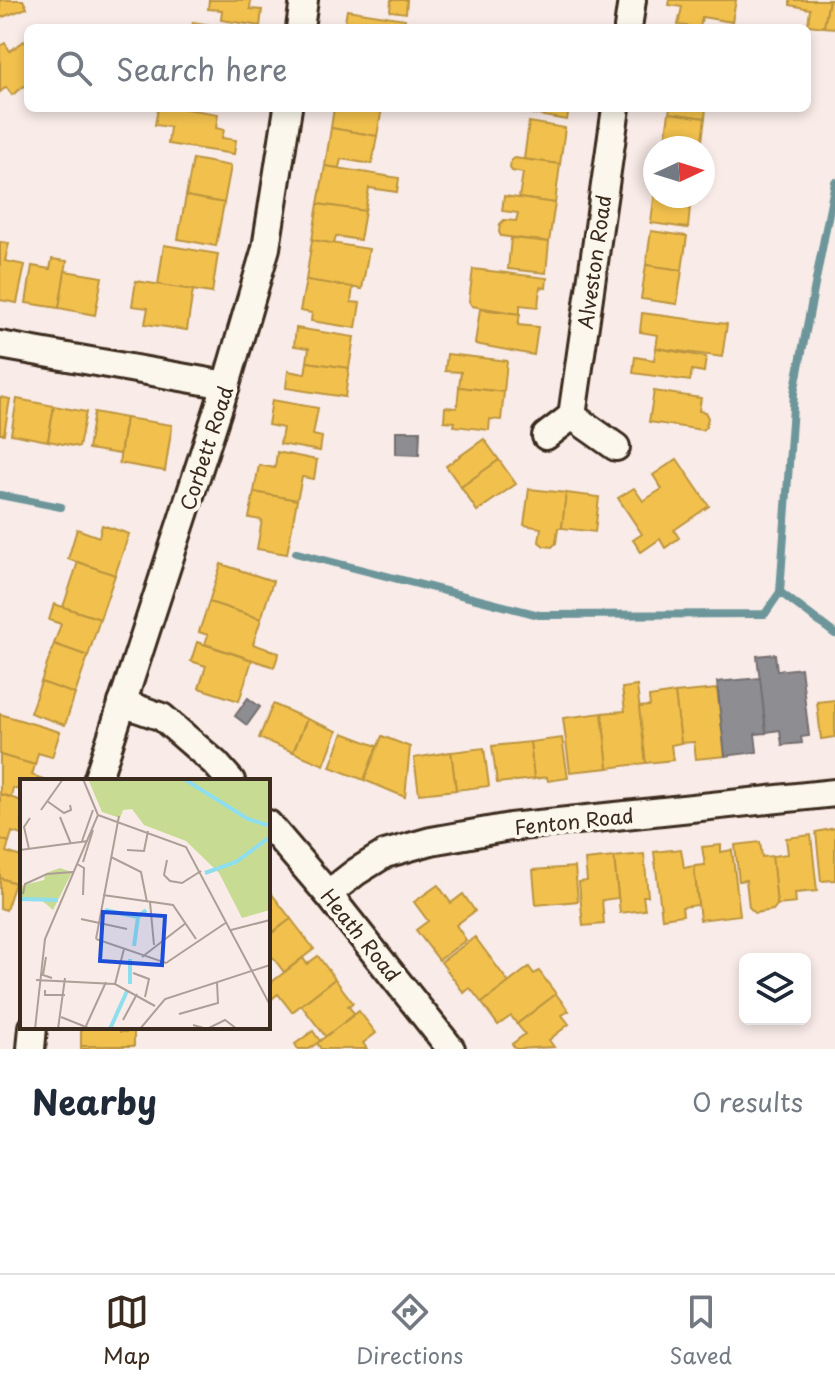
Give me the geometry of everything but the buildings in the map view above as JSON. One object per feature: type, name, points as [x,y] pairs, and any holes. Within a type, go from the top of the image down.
[{"type":"street","points":[[301,24],[304,0]]},
{"type":"street","points":[[629,24],[632,0]]},
{"type":"street","name":"Corbett Road","points":[[98,779],[226,385],[266,248],[287,112]]},
{"type":"street","name":"Alveston Road","points":[[572,416],[615,112]]},
{"type":"street","points":[[0,345],[226,385]]},
{"type":"street","points":[[546,436],[572,416],[616,447]]},
{"type":"street","points":[[122,703],[162,717],[229,779]]},
{"type":"street","name":"Fenton Road","points":[[328,894],[385,854],[431,841],[510,827],[835,793]]},
{"type":"street","name":"Heath Road","points":[[270,826],[451,1049]]},
{"type":"street","points":[[31,1049],[33,1029]]},
{"type":"waterway","points":[[835,182],[794,393],[780,592],[835,634]]},
{"type":"waterway","points":[[0,495],[61,507]]},
{"type":"waterway","points":[[296,553],[539,615],[765,614],[780,592]]}]
